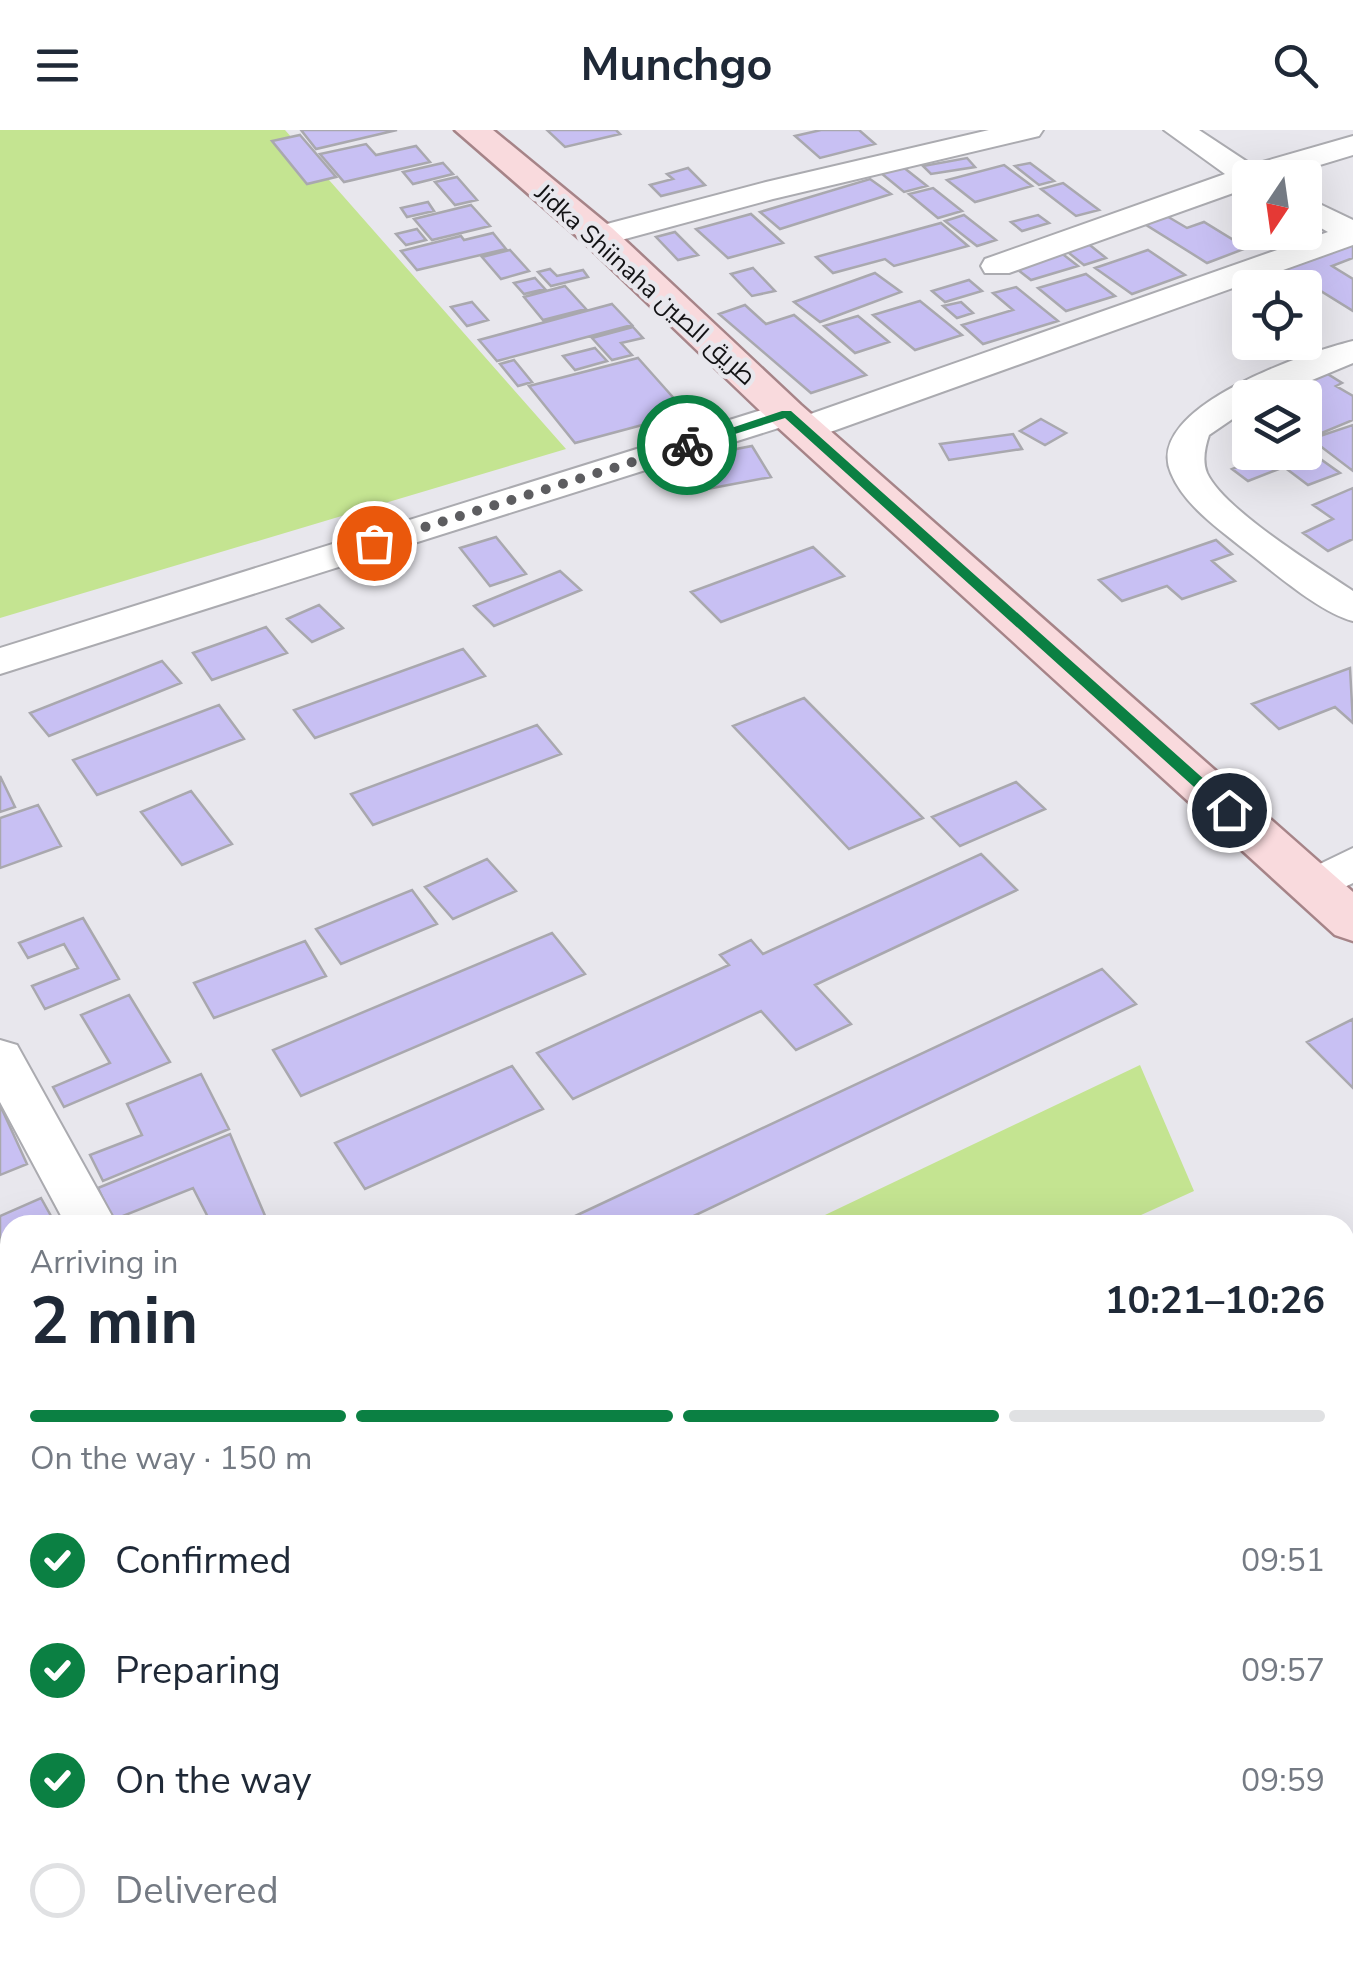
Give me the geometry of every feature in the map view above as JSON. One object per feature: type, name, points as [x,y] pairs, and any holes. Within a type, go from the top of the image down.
[{"type":"main road","name":"Jidka Shiinaha طريق الصين","points":[[472,130],[600,236],[796,421],[1353,922]]},
{"type":"street","points":[[600,236],[766,190],[1028,130]]},
{"type":"street","points":[[1180,130],[1232,165]]},
{"type":"street","points":[[1305,160],[1353,145]]},
{"type":"street","points":[[997,266],[1232,183]]},
{"type":"street","points":[[1322,214],[1349,227]]},
{"type":"street","points":[[0,661],[796,421],[1349,227]]},
{"type":"street","points":[[1353,352],[1280,380],[1216,412],[1194,430],[1187,448],[1188,472],[1224,512],[1353,609]]},
{"type":"street","points":[[1313,886],[1353,863]]},
{"type":"street","points":[[0,1058],[86,1215]]},
{"type":"green space","points":[[0,130],[285,130],[566,449],[0,618]]},
{"type":"green space","points":[[1140,1065],[1194,1191],[1141,1215],[825,1215]]},
{"type":"building","points":[[301,130],[397,130],[316,149]]},
{"type":"building","points":[[547,130],[616,130],[620,134],[565,147]]},
{"type":"building","points":[[821,130],[859,130],[875,144],[820,158],[795,136]]},
{"type":"building","points":[[300,135],[336,177],[307,184],[272,141]]},
{"type":"building","points":[[366,144],[376,155],[416,146],[430,162],[344,182],[320,154]]},
{"type":"building","points":[[967,158],[975,167],[931,174],[923,166]]},
{"type":"building","points":[[443,163],[453,174],[413,184],[403,172]]},
{"type":"building","points":[[1030,163],[1054,181],[1039,185],[1015,166]]},
{"type":"building","points":[[1004,165],[1032,186],[975,202],[947,180]]},
{"type":"building","points":[[903,167],[927,186],[904,192],[881,173]]},
{"type":"building","points":[[688,168],[705,185],[661,196],[650,185],[673,179],[667,174]]},
{"type":"building","points":[[457,177],[477,200],[455,205],[435,182]]},
{"type":"building","points":[[870,179],[891,194],[780,229],[760,212]]},
{"type":"building","points":[[1063,183],[1099,210],[1076,216],[1041,189]]},
{"type":"building","points":[[933,188],[962,211],[938,218],[909,194]]},
{"type":"building","points":[[428,202],[434,211],[407,217],[401,208]]},
{"type":"building","points":[[471,205],[490,226],[432,240],[414,219]]},
{"type":"building","points":[[751,214],[783,243],[728,258],[696,229]]},
{"type":"building","points":[[964,215],[996,240],[977,246],[945,221]]},
{"type":"building","points":[[1038,215],[1049,223],[1022,231],[1011,222]]},
{"type":"building","points":[[1165,215],[1187,228],[1204,222],[1232,239],[1232,250],[1241,250],[1207,263],[1143,223]]},
{"type":"building","points":[[941,223],[968,246],[894,266],[885,259],[833,273],[816,257]]},
{"type":"building","points":[[417,229],[426,240],[406,245],[396,234]]},
{"type":"building","points":[[675,232],[698,255],[678,260],[656,237]]},
{"type":"building","points":[[493,233],[506,249],[417,270],[401,251],[461,236],[464,240]]},
{"type":"building","points":[[1353,241],[1353,258],[1332,266],[1353,279],[1353,311],[1322,292],[1322,270],[1287,270],[1279,265]]},
{"type":"building","points":[[1086,242],[1106,258],[1084,265],[1064,249]]},
{"type":"building","points":[[510,250],[529,271],[501,279],[482,257]]},
{"type":"building","points":[[1148,250],[1185,275],[1132,294],[1095,268]]},
{"type":"building","points":[[1060,252],[1078,266],[1031,280],[1013,266]]},
{"type":"building","points":[[753,268],[775,291],[752,296],[731,274]]},
{"type":"building","points":[[550,269],[557,276],[583,270],[588,277],[551,286],[538,272]]},
{"type":"building","points":[[875,273],[901,292],[820,322],[794,302]]},
{"type":"building","points":[[1086,274],[1115,296],[1066,311],[1038,288]]},
{"type":"building","points":[[535,278],[545,289],[524,294],[514,283]]},
{"type":"building","points":[[969,280],[982,291],[945,302],[932,291]]},
{"type":"building","points":[[565,286],[586,309],[543,320],[524,297]]},
{"type":"building","points":[[1016,287],[1058,321],[983,344],[962,325],[1013,310],[993,293]]},
{"type":"building","points":[[920,301],[962,335],[915,350],[873,315]]},
{"type":"building","points":[[472,302],[488,320],[467,326],[451,307]]},
{"type":"building","points":[[961,302],[973,313],[957,318],[943,306]]},
{"type":"building","points":[[612,304],[632,325],[497,361],[479,340]]},
{"type":"building","points":[[745,305],[766,324],[794,315],[866,375],[811,393],[719,314]]},
{"type":"building","points":[[858,316],[889,342],[855,353],[824,326]]},
{"type":"building","points":[[633,327],[643,338],[621,343],[632,355],[612,360],[592,338]]},
{"type":"building","points":[[595,348],[607,361],[575,370],[563,356]]},
{"type":"building","points":[[638,358],[687,413],[575,443],[529,386]]},
{"type":"building","points":[[514,360],[532,382],[518,386],[500,364]]},
{"type":"building","points":[[1318,368],[1342,383],[1336,386],[1353,396],[1353,420],[1322,433],[1322,380],[1292,379]]},
{"type":"building","points":[[1041,419],[1066,433],[1045,445],[1020,431]]},
{"type":"building","points":[[1353,425],[1353,471],[1322,447],[1322,435]]},
{"type":"building","points":[[1013,434],[1022,449],[949,460],[940,444]]},
{"type":"building","points":[[752,446],[771,477],[691,492],[674,461]]},
{"type":"building","points":[[1322,460],[1340,473],[1308,485],[1288,470],[1322,470]]},
{"type":"building","points":[[1233,470],[1276,470],[1248,481]]},
{"type":"building","points":[[1353,488],[1353,539],[1328,551],[1303,533],[1333,519],[1313,505]]},
{"type":"building","points":[[496,537],[526,574],[490,586],[460,548]]},
{"type":"building","points":[[1216,540],[1232,554],[1212,561],[1235,581],[1182,599],[1167,586],[1122,601],[1099,580]]},
{"type":"building","points":[[813,547],[844,576],[721,622],[691,592]]},
{"type":"building","points":[[560,571],[581,590],[494,626],[474,606]]},
{"type":"building","points":[[319,605],[343,628],[312,642],[287,619]]},
{"type":"building","points":[[266,627],[287,653],[212,680],[193,653]]},
{"type":"building","points":[[463,649],[485,676],[315,738],[294,710]]},
{"type":"building","points":[[162,661],[181,683],[49,736],[30,713]]},
{"type":"building","points":[[1350,668],[1353,723],[1335,707],[1279,729],[1252,704]]},
{"type":"building","points":[[804,698],[923,818],[849,849],[733,726]]},
{"type":"building","points":[[219,705],[244,739],[97,795],[73,760]]},
{"type":"building","points":[[537,725],[561,754],[373,825],[351,794]]},
{"type":"building","points":[[0,776],[15,807],[0,812]]},
{"type":"building","points":[[1016,782],[1045,809],[960,846],[932,817]]},
{"type":"building","points":[[191,791],[232,844],[182,865],[141,812]]},
{"type":"building","points":[[38,805],[61,846],[0,868],[0,818]]},
{"type":"building","points":[[981,854],[1017,890],[815,985],[851,1024],[796,1050],[761,1011],[573,1099],[537,1053],[729,965],[720,955],[751,940],[763,954]]},
{"type":"building","points":[[487,859],[516,891],[453,919],[425,887]]},
{"type":"building","points":[[412,890],[437,924],[341,964],[316,929]]},
{"type":"building","points":[[83,918],[119,979],[45,1009],[32,986],[78,968],[64,944],[28,958],[19,943]]},
{"type":"building","points":[[552,933],[585,974],[301,1096],[273,1050]]},
{"type":"building","points":[[305,941],[326,976],[214,1018],[194,983]]},
{"type":"building","points":[[1102,969],[1136,1004],[696,1215],[577,1215]]},
{"type":"building","points":[[129,995],[170,1062],[64,1107],[53,1087],[110,1063],[81,1015]]},
{"type":"building","points":[[1353,1019],[1353,1088],[1307,1042]]},
{"type":"building","points":[[512,1066],[543,1109],[365,1189],[335,1143]]},
{"type":"building","points":[[201,1074],[229,1129],[103,1181],[90,1155],[142,1135],[127,1104]]},
{"type":"building","points":[[0,1105],[27,1164],[0,1175]]},
{"type":"building","points":[[230,1134],[265,1215],[207,1215],[193,1188],[126,1215],[111,1215],[98,1188]]},
{"type":"building","points":[[41,1198],[50,1215],[2,1215]]},
{"type":"way so far","points":[[374,543],[687,445]]},
{"type":"route","points":[[687,445],[787,414],[1229,810]]}]
